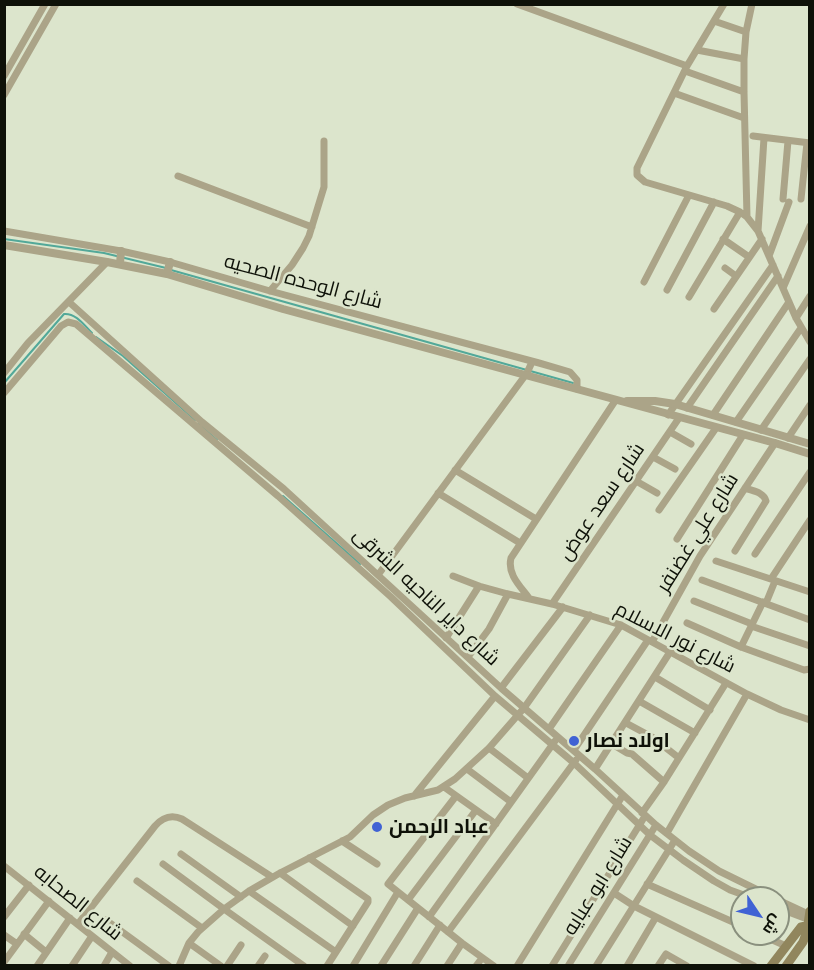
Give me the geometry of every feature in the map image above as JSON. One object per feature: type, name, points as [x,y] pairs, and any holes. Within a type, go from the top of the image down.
[{"type":"main road","points":[[790,941],[808,917]]},
{"type":"main road","points":[[786,966],[806,935],[808,917]]},
{"type":"main road","points":[[771,966],[786,946]]},
{"type":"street","points":[[4,76],[45,4]]},
{"type":"street","points":[[4,95],[56,4]]},
{"type":"street","points":[[517,4],[744,92]]},
{"type":"street","points":[[724,4],[686,69],[637,168],[638,175],[642,180],[727,206],[747,217],[758,231],[796,318],[810,342]]},
{"type":"street","points":[[747,217],[744,59],[746,32],[752,4]]},
{"type":"street","points":[[714,21],[746,32]]},
{"type":"street","points":[[697,50],[744,59]]},
{"type":"street","points":[[674,93],[744,118]]},
{"type":"street","points":[[753,136],[808,143],[806,179],[801,200]]},
{"type":"street","points":[[758,231],[764,138]]},
{"type":"street","points":[[270,291],[307,241],[324,187],[324,141]]},
{"type":"street","points":[[769,256],[786,201],[788,141]]},
{"type":"street","points":[[178,176],[312,227]]},
{"type":"street","points":[[644,282],[689,195]]},
{"type":"street","points":[[667,290],[714,202]]},
{"type":"street","points":[[689,297],[740,212]]},
{"type":"street","points":[[783,288],[810,226]]},
{"type":"street","name":"شارع الوحده الصحيه","points":[[4,231],[169,268],[283,309],[529,370],[570,372],[578,380],[577,389]]},
{"type":"street","points":[[723,239],[749,257]]},
{"type":"street","points":[[714,309],[762,239]]},
{"type":"street","name":"شارع الوحده الصحيه","points":[[4,245],[107,262],[121,258],[270,291],[529,370],[577,389],[810,454]]},
{"type":"street","points":[[4,373],[28,343],[107,262]]},
{"type":"street","points":[[668,415],[773,265]]},
{"type":"street","points":[[725,268],[736,276]]},
{"type":"street","points":[[687,408],[778,276]]},
{"type":"street","points":[[796,318],[810,296]]},
{"type":"street","name":"شارع داير الناحيه الشرقى","points":[[69,302],[202,422],[284,489],[501,688],[596,769],[656,825],[719,871],[750,886]]},
{"type":"street","points":[[713,415],[789,302]]},
{"type":"street","points":[[4,393],[58,329],[49,321]]},
{"type":"street","name":"شارع داير الناحيه الشرقى","points":[[58,329],[68,322],[76,324],[287,504],[391,597],[495,696],[574,763],[650,835],[730,890]]},
{"type":"street","points":[[736,422],[801,327]]},
{"type":"street","points":[[771,442],[765,431],[810,359]]},
{"type":"street","points":[[378,575],[529,370]]},
{"type":"street","points":[[529,598],[511,574],[509,569],[511,558],[615,400]]},
{"type":"street","name":"شارع الوحده الصحيه","points":[[615,400],[675,404],[809,444]]},
{"type":"street","points":[[788,438],[810,405]]},
{"type":"street","name":"شارع سعد عوض","points":[[552,604],[679,418]]},
{"type":"street","points":[[658,510],[716,428]]},
{"type":"street","points":[[670,432],[691,444]]},
{"type":"street","points":[[677,539],[743,435]]},
{"type":"street","name":"شارع علي غضنفر","points":[[448,932],[574,763],[577,753],[650,641],[771,442]]},
{"type":"street","points":[[653,457],[675,469]]},
{"type":"street","points":[[455,470],[536,519]]},
{"type":"street","points":[[755,554],[810,472]]},
{"type":"street","points":[[636,481],[657,493]]},
{"type":"street","points":[[735,552],[766,501],[762,495],[745,488]]},
{"type":"street","points":[[438,493],[520,543]]},
{"type":"street","points":[[741,647],[765,603],[773,580],[810,520]]},
{"type":"street","points":[[716,561],[810,592]]},
{"type":"street","name":"شارع نور الاسلام","points":[[453,576],[479,586],[563,607],[621,625],[747,694],[781,710],[810,720]]},
{"type":"street","points":[[702,579],[810,620]]},
{"type":"street","points":[[446,638],[479,586]]},
{"type":"street","points":[[468,657],[489,629],[508,594]]},
{"type":"street","points":[[694,601],[810,646]]},
{"type":"street","points":[[501,688],[563,607]]},
{"type":"street","points":[[179,966],[189,943],[202,928],[249,891],[353,834],[380,810],[397,801],[444,787],[467,769],[524,708],[590,615]]},
{"type":"street","points":[[687,623],[741,647],[806,669]]},
{"type":"street","points":[[549,729],[621,625]]},
{"type":"street","points":[[596,769],[670,652]]},
{"type":"street","points":[[654,676],[710,710]]},
{"type":"street","points":[[552,966],[726,683]]},
{"type":"street","points":[[666,833],[747,694]]},
{"type":"street","points":[[414,796],[495,696]]},
{"type":"street","points":[[639,701],[695,733]]},
{"type":"street","points":[[626,723],[652,737],[679,758]]},
{"type":"street","points":[[429,917],[558,736]]},
{"type":"street","points":[[612,744],[631,754],[664,782]]},
{"type":"street","points":[[489,748],[528,778]]},
{"type":"street","points":[[467,769],[511,802]]},
{"type":"street","points":[[444,787],[496,824]]},
{"type":"street","points":[[517,966],[623,795]]},
{"type":"street","points":[[456,796],[388,882],[429,917],[494,966]]},
{"type":"street","points":[[408,900],[476,810]]},
{"type":"street","points":[[78,924],[154,826],[169,817],[182,819],[272,877]]},
{"type":"street","name":"شارع ابو عبايه","points":[[568,966],[656,825]]},
{"type":"street","points":[[342,840],[377,864]]},
{"type":"street","points":[[596,966],[675,840]]},
{"type":"street","points":[[181,854],[241,897]]},
{"type":"street","points":[[309,858],[368,899],[327,966]]},
{"type":"street","points":[[163,864],[294,962],[304,966]]},
{"type":"street","name":"شارع الصحابه","points":[[4,866],[130,966]]},
{"type":"street","points":[[280,873],[353,926]]},
{"type":"street","points":[[137,881],[202,928]]},
{"type":"street","points":[[647,884],[730,921]]},
{"type":"street","points":[[4,917],[29,885]]},
{"type":"street","points":[[249,891],[336,952]]},
{"type":"street","points":[[352,966],[398,892]]},
{"type":"street","points":[[614,893],[634,906],[754,966]]},
{"type":"street","points":[[4,962],[49,900]]},
{"type":"street","name":"شارع داير الناحيه الشرقى","points":[[790,907],[808,917]]},
{"type":"street","points":[[381,966],[418,908]]},
{"type":"street","points":[[790,912],[808,917]]},
{"type":"street","points":[[627,966],[656,917]]},
{"type":"street","points":[[37,966],[70,918]]},
{"type":"street","points":[[106,920],[169,966]]},
{"type":"street","points":[[414,966],[440,925]]},
{"type":"street","points":[[24,934],[46,952]]},
{"type":"street","points":[[4,935],[17,944]]},
{"type":"street","points":[[72,966],[92,936]]},
{"type":"street","points":[[189,943],[221,966]]},
{"type":"street","points":[[447,966],[462,943]]},
{"type":"street","points":[[227,966],[242,945]]},
{"type":"street","points":[[104,966],[112,952]]},
{"type":"street","points":[[658,966],[666,954],[687,966]]},
{"type":"street","points":[[258,966],[264,956]]},
{"type":"street","points":[[476,966],[482,958]]},
{"type":"waterway","points":[[4,239],[104,253],[166,268]]},
{"type":"waterway","points":[[171,270],[573,383]]},
{"type":"waterway","points":[[4,383],[64,314],[76,317],[92,333]]},
{"type":"waterway","points":[[96,337],[123,356],[195,420]]},
{"type":"waterway","points":[[199,424],[217,440]]},
{"type":"waterway","points":[[283,496],[360,564]]},
{"type":"place","name":"اولاد نصار","points":[[574,741]]},
{"type":"place","name":"عباد الرحمن","points":[[377,827]]}]
